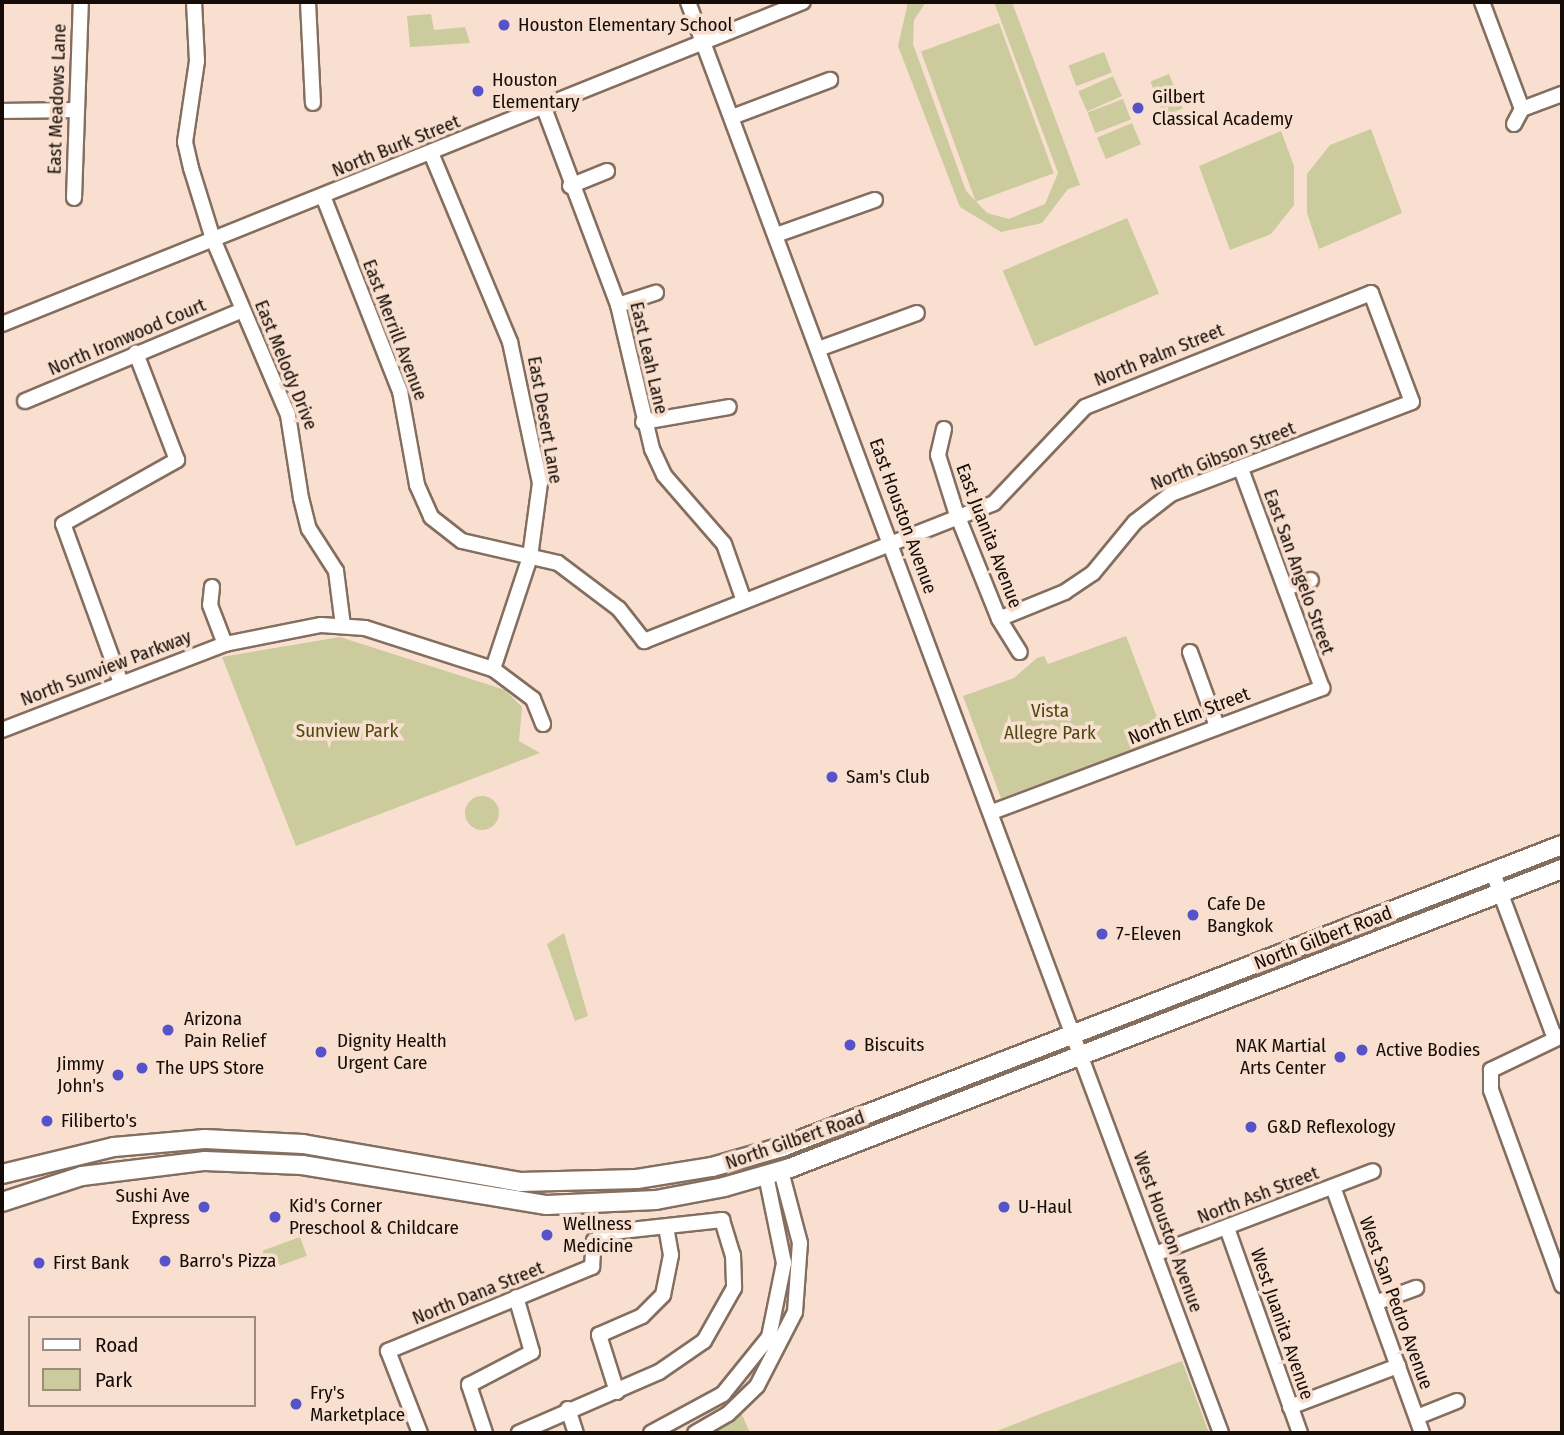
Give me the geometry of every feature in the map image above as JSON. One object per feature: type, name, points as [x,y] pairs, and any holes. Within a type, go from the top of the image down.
[{"type":"main road","name":"North Gilbert Road","points":[[2,1202],[116,1170],[205,1161],[272,1163],[547,1205],[656,1200],[774,1173],[1383,916],[1562,845]]},
{"type":"main road","name":"North Gilbert Road","points":[[2,1174],[114,1147],[265,1141],[520,1182],[637,1179],[772,1151],[1390,935],[1562,869]]},
{"type":"main road","points":[[1383,916],[1390,935]]},
{"type":"main road","points":[[114,1147],[116,1170]]},
{"type":"street","name":"East Meadows Lane","points":[[74,198],[74,110],[81,2]]},
{"type":"street","name":"East Melody Drive","points":[[194,2],[197,61],[185,142],[213,239],[292,428],[301,498],[309,529],[336,571],[343,626]]},
{"type":"street","points":[[308,2],[313,103]]},
{"type":"street","name":"East Houston Avenue","points":[[688,2],[821,348],[1079,1044]]},
{"type":"street","name":"North Burk Street","points":[[2,324],[803,2]]},
{"type":"street","points":[[1482,2],[1522,109]]},
{"type":"street","points":[[732,117],[830,80]]},
{"type":"street","points":[[1514,124],[1522,109],[1562,94]]},
{"type":"street","name":"East Leah Lane","points":[[544,108],[570,186],[618,305],[643,422],[664,475],[724,544],[744,601]]},
{"type":"street","points":[[2,111],[74,110]]},
{"type":"street","name":"East Desert Lane","points":[[430,153],[517,365],[540,483],[530,557],[494,669]]},
{"type":"street","points":[[570,186],[607,171]]},
{"type":"street","name":"East Merrill Avenue","points":[[323,196],[400,391],[418,485],[431,517],[462,541],[558,563],[619,609],[644,640]]},
{"type":"street","points":[[776,235],[875,200]]},
{"type":"street","points":[[618,305],[656,293]]},
{"type":"street","name":"North Palm Street","points":[[644,640],[958,517],[1009,491],[1066,424],[1112,393],[1371,293],[1412,402]]},
{"type":"street","name":"North Ironwood Court","points":[[25,401],[243,310]]},
{"type":"street","points":[[821,348],[917,313]]},
{"type":"street","points":[[121,683],[63,524],[177,460],[135,353]]},
{"type":"street","name":"North Gibson Street","points":[[999,619],[1093,573],[1151,507],[1412,402]]},
{"type":"street","points":[[643,422],[729,407]]},
{"type":"street","name":"East Juanita Avenue","points":[[944,429],[938,455],[958,517],[999,619],[1020,652]]},
{"type":"street","name":"East San Angelo Street","points":[[1241,469],[1322,688]]},
{"type":"street","points":[[1285,588],[1311,580]]},
{"type":"street","points":[[212,587],[210,605],[225,644]]},
{"type":"street","name":"North Sunview Parkway","points":[[3,723],[225,644],[343,626],[494,669]]},
{"type":"street","points":[[1191,652],[1217,726]]},
{"type":"street","points":[[494,669],[533,698],[543,724]]},
{"type":"street","name":"North Elm Street","points":[[992,812],[1322,688]]},
{"type":"street","points":[[1493,873],[1559,1037],[1491,1070],[1490,1090],[1562,1285]]},
{"type":"street","name":"West Houston Avenue","points":[[1079,1044],[1221,1433]]},
{"type":"street","name":"North Ash Street","points":[[1155,1254],[1373,1171]]},
{"type":"street","points":[[651,1433],[723,1394],[769,1337],[784,1263],[774,1173]]},
{"type":"street","points":[[695,1433],[728,1414],[757,1385],[795,1312],[800,1243],[774,1173]]},
{"type":"street","name":"West San Pedro Avenue","points":[[1333,1187],[1422,1433]]},
{"type":"street","name":"North Dana Street","points":[[420,1433],[387,1351],[592,1268],[594,1241],[612,1232],[722,1220],[733,1255],[734,1288],[717,1323],[685,1356],[617,1392]]},
{"type":"street","points":[[519,1433],[568,1409],[617,1392],[599,1335],[642,1316],[663,1295],[671,1255],[666,1228]]},
{"type":"street","name":"West Juanita Avenue","points":[[1227,1228],[1300,1433]]},
{"type":"street","points":[[1375,1303],[1416,1288]]},
{"type":"street","points":[[485,1433],[469,1385],[532,1352],[516,1297]]},
{"type":"street","points":[[1290,1407],[1398,1366]]},
{"type":"street","points":[[1417,1417],[1457,1401]]},
{"type":"street","points":[[568,1409],[576,1433]]},
{"type":"green space","points":[[908,2],[926,2],[914,20],[913,44],[966,191],[987,213],[1009,219],[1045,204],[1058,173],[994,2],[1012,2],[1080,185],[1068,189],[1042,223],[1001,232],[960,207],[898,46]]},
{"type":"green space","points":[[431,14],[434,30],[465,27],[470,43],[410,47],[407,16]]},
{"type":"green space","points":[[999,23],[1054,173],[976,202],[921,51]]},
{"type":"green space","points":[[1104,52],[1112,73],[1076,86],[1069,66]]},
{"type":"green space","points":[[1169,74],[1183,108],[1164,116],[1150,81]]},
{"type":"green space","points":[[1113,76],[1122,96],[1087,112],[1078,91]]},
{"type":"green space","points":[[1123,99],[1131,120],[1095,133],[1088,113]]},
{"type":"green space","points":[[1132,123],[1141,144],[1106,159],[1097,138]]},
{"type":"green space","points":[[1371,129],[1402,213],[1319,249],[1307,213],[1307,174],[1330,145]]},
{"type":"green space","points":[[1281,131],[1294,166],[1294,205],[1271,234],[1230,250],[1199,166]]},
{"type":"green space","points":[[1127,218],[1159,293],[1035,346],[1003,271]]},
{"type":"green space","name":"Vista Allegre Park","points":[[1126,636],[1165,738],[1001,798],[963,696],[1014,678],[1037,658],[1044,656],[1048,664]]},
{"type":"green space","name":"Sunview Park","points":[[340,637],[505,690],[522,707],[519,741],[540,753],[296,846],[222,657]]},
{"type":"green space","points":[[482,796],[494,801],[499,813],[494,825],[482,830],[470,825],[465,813],[470,801]]},
{"type":"green space","points":[[564,933],[588,1016],[575,1021],[547,944]]},
{"type":"green space","points":[[300,1237],[307,1256],[269,1269],[262,1251]]},
{"type":"green space","points":[[1182,1361],[1209,1433],[992,1433],[1040,1414]]},
{"type":"green space","points":[[740,1410],[750,1433],[707,1433]]},
{"type":"place","name":"Houston Elementary School","points":[[504,25]]},
{"type":"place","name":"Houston Elementary","points":[[478,91]]},
{"type":"place","name":"Gilbert Classical Academy","points":[[1138,108]]},
{"type":"place","name":"Sam's Club","points":[[832,777]]},
{"type":"place","name":"Cafe De Bangkok","points":[[1193,915]]},
{"type":"place","name":"7-Eleven","points":[[1102,934]]},
{"type":"place","name":"Arizona Pain Relief","points":[[168,1030]]},
{"type":"place","name":"Biscuits","points":[[850,1045]]},
{"type":"place","name":"Active Bodies","points":[[1362,1050]]},
{"type":"place","name":"Dignity Health Urgent Care","points":[[321,1052]]},
{"type":"place","name":"NAK Martial Arts Center","points":[[1340,1057]]},
{"type":"place","name":"The UPS Store","points":[[142,1068]]},
{"type":"place","name":"Jimmy John's","points":[[118,1075]]},
{"type":"place","name":"Filiberto's","points":[[47,1121]]},
{"type":"place","name":"G&D Reflexology","points":[[1251,1127]]},
{"type":"place","name":"Sushi Ave Express","points":[[204,1207]]},
{"type":"place","name":"U-Haul","points":[[1004,1207]]},
{"type":"place","name":"Kid's Corner Preschool & Childcare","points":[[275,1217]]},
{"type":"place","name":"Wellness Medicine","points":[[547,1235]]},
{"type":"place","name":"Barro's Pizza","points":[[165,1261]]},
{"type":"place","name":"First Bank","points":[[39,1263]]},
{"type":"place","name":"Fry's Marketplace","points":[[296,1404]]}]
